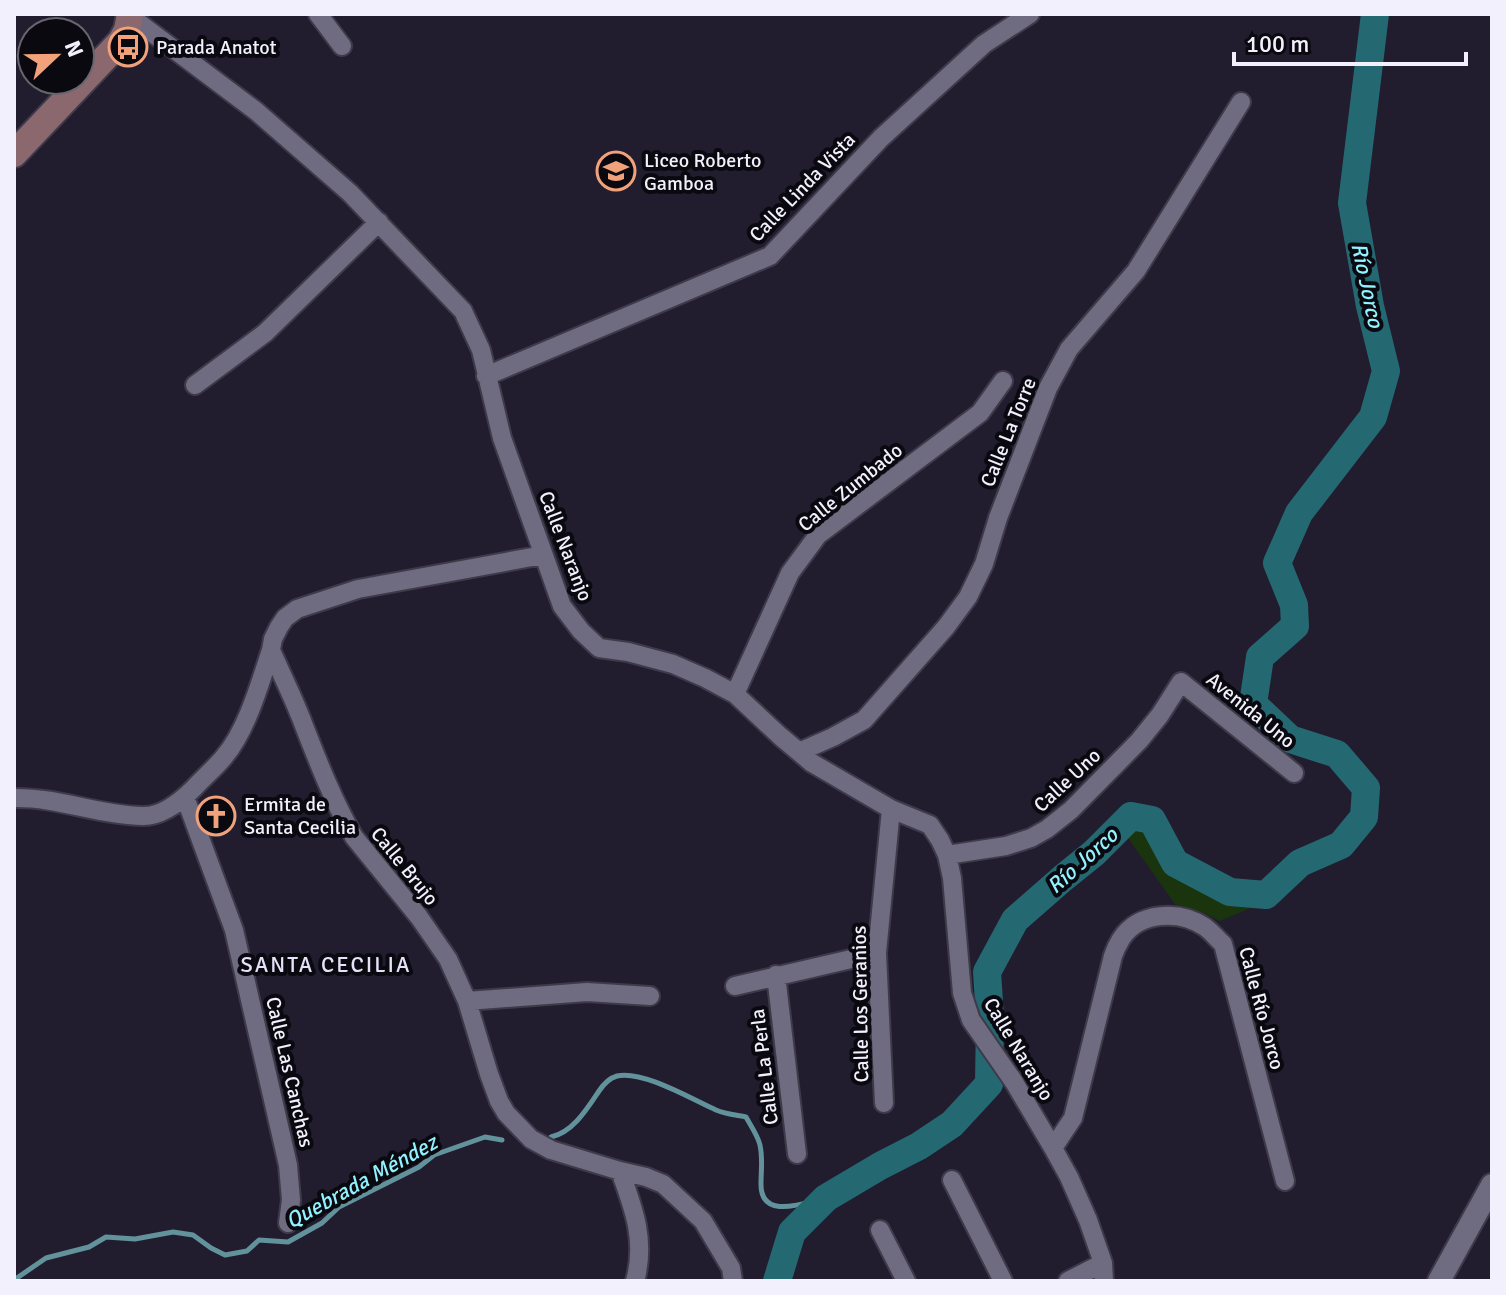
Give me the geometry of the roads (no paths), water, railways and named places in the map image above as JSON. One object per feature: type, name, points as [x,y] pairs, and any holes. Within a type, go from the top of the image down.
[{"type":"main road","points":[[14,154],[121,41],[130,15]]},
{"type":"street","points":[[318,14],[342,46]]},
{"type":"street","name":"Calle Linda Vista","points":[[486,376],[770,256],[881,138],[984,44],[1030,14]]},
{"type":"street","name":"Calle Naranjo","points":[[130,15],[256,111],[350,193],[463,311],[481,350],[502,438],[543,555],[562,606],[581,631],[599,648],[673,664],[735,694],[812,763],[891,809],[930,825],[947,855],[952,878],[962,993],[971,1020],[1014,1082],[1053,1148],[1088,1220],[1104,1272]]},
{"type":"street","name":"Calle La Torre","points":[[799,752],[864,720],[946,627],[968,597],[984,564],[998,518],[1048,388],[1069,349],[1136,271],[1241,102]]},
{"type":"street","points":[[195,385],[265,333],[379,222]]},
{"type":"street","name":"Calle Zumbado","points":[[735,694],[790,573],[818,535],[980,413],[1003,381]]},
{"type":"street","points":[[14,798],[141,816],[162,811],[185,797],[231,748],[254,700],[273,639],[285,618],[297,609],[358,589],[543,555]]},
{"type":"street","name":"Calle Brujo","points":[[271,650],[333,799],[347,825],[448,959],[467,1001],[476,1035],[506,1113],[531,1139],[551,1150],[663,1184],[703,1221],[731,1268],[733,1281]]},
{"type":"street","name":"Avenida Uno","points":[[1181,682],[1294,773]]},
{"type":"street","name":"Calle Uno","points":[[947,855],[1006,846],[1047,829],[1071,810],[1139,741],[1181,682]]},
{"type":"street","name":"Calle Las Canchas","points":[[185,797],[234,930],[288,1165],[291,1200],[288,1223]]},
{"type":"street","name":"Calle Los Geranios","points":[[884,1103],[877,953],[891,809]]},
{"type":"street","name":"Calle Río Jorco","points":[[1053,1148],[1073,1118],[1113,956],[1122,937],[1139,922],[1172,915],[1206,928],[1223,944],[1285,1181]]},
{"type":"street","points":[[735,986],[877,953]]},
{"type":"street","name":"Calle La Perla","points":[[776,975],[797,1154]]},
{"type":"street","points":[[467,1001],[587,992],[650,996]]},
{"type":"street","points":[[620,1171],[638,1230],[640,1263],[635,1281]]},
{"type":"street","points":[[952,1180],[1003,1281]]},
{"type":"street","points":[[1439,1281],[1490,1194]]},
{"type":"street","points":[[880,1230],[906,1281]]},
{"type":"street","points":[[1068,1281],[1104,1272]]},
{"type":"waterway","name":"Río Jorco","points":[[777,1281],[792,1232],[826,1198],[952,1124],[989,1084],[987,972],[1015,920],[1094,853],[1131,816],[1152,820],[1175,863],[1230,892],[1266,895],[1300,863],[1341,845],[1364,817],[1366,788],[1337,754],[1290,739],[1253,704],[1260,657],[1295,626],[1294,605],[1277,563],[1299,513],[1373,417],[1386,371],[1370,306],[1352,203],[1375,14]]},
{"type":"waterway","name":"Quebrada Méndez","points":[[551,1137],[573,1125],[612,1078],[628,1075],[640,1077],[719,1111],[746,1117],[760,1145],[761,1183],[768,1202],[785,1207],[826,1198]]},
{"type":"waterway","name":"Quebrada Méndez","points":[[14,1280],[46,1258],[89,1247],[106,1237],[135,1239],[173,1232],[193,1235],[225,1255],[247,1251],[259,1240],[288,1242],[322,1223],[339,1207],[419,1167],[434,1155],[485,1137],[502,1140]]},
{"type":"place","name":"Parada Anatot","points":[[128,47]]},
{"type":"place","name":"Liceo Roberto Gamboa","points":[[616,171]]},
{"type":"place","name":"Ermita de Santa Cecilia","points":[[216,816]]},
{"type":"district","name":"SANTA CECILIA","points":[[326,964]]}]
